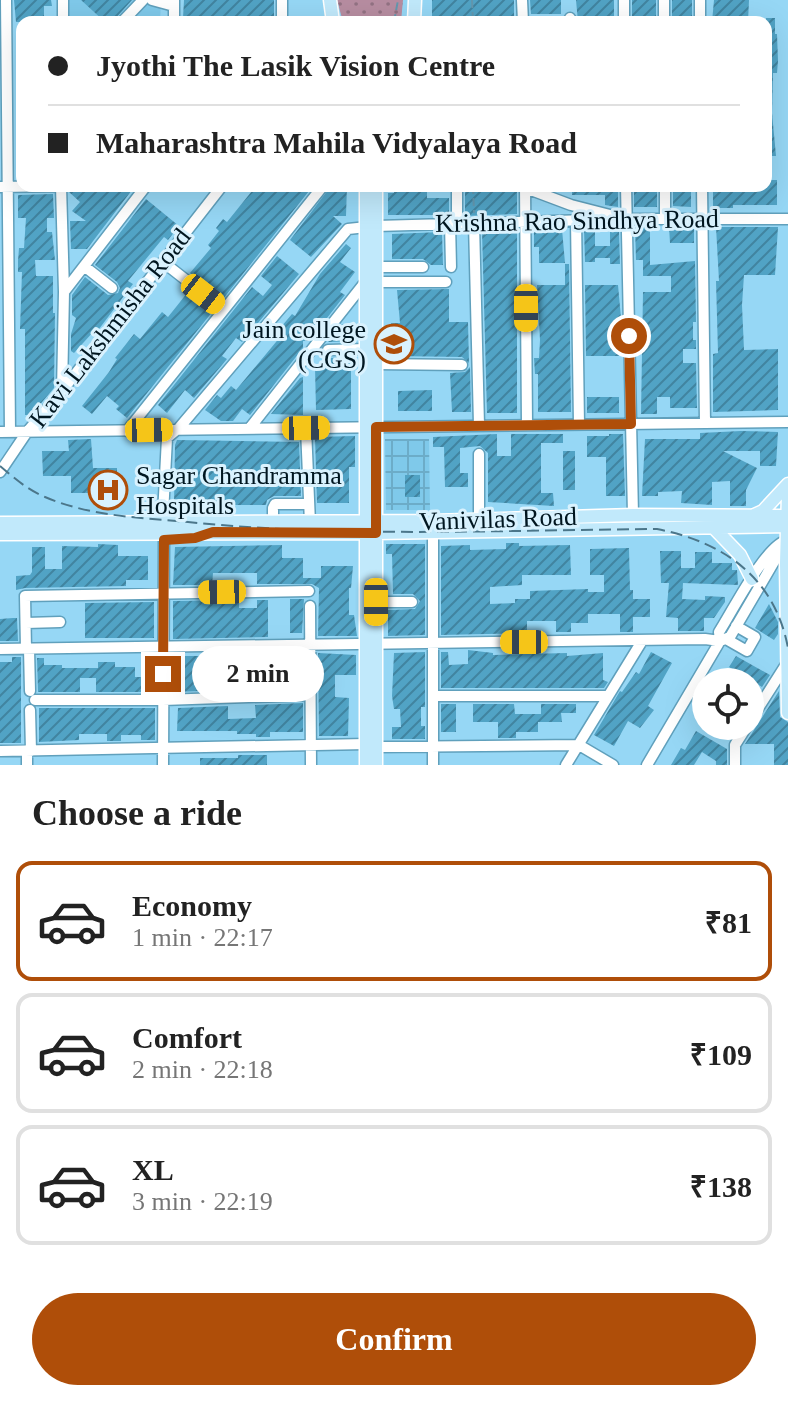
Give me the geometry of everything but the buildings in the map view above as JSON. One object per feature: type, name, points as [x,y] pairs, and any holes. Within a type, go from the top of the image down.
[{"type":"main road","points":[[367,192],[376,267],[371,282]]},
{"type":"main road","points":[[366,765],[371,746],[369,342],[371,226],[375,192]]},
{"type":"main road","points":[[369,342],[376,364],[371,427]]},
{"type":"main road","points":[[749,517],[763,511],[788,484]]},
{"type":"main road","points":[[788,495],[788,713]]},
{"type":"main road","points":[[0,515],[191,516],[210,527]]},
{"type":"main road","name":"Vanivilas Road","points":[[210,527],[371,527],[633,515],[749,517],[786,530]]},
{"type":"main road","name":"Vanivilas Road","points":[[210,527],[273,522],[433,532],[713,527],[786,530]]},
{"type":"main road","points":[[0,523],[210,527]]},
{"type":"main road","points":[[1,541],[106,527]]},
{"type":"main road","points":[[1,541],[195,538],[210,527]]},
{"type":"main road","points":[[371,527],[376,602],[371,644]]},
{"type":"main road","points":[[713,527],[740,555],[752,579]]},
{"type":"main road","points":[[371,746],[376,765]]},
{"type":"street","points":[[6,0],[5,432],[788,422]]},
{"type":"street","points":[[128,16],[143,0]]},
{"type":"street","points":[[152,0],[174,3]]},
{"type":"street","points":[[61,192],[64,292],[62,391]]},
{"type":"street","points":[[64,292],[141,192]]},
{"type":"street","name":"Kavi Lakshmisha Road","points":[[0,472],[27,432],[217,192]]},
{"type":"street","points":[[127,431],[318,192]]},
{"type":"street","points":[[451,267],[457,192]]},
{"type":"street","points":[[524,192],[527,424]]},
{"type":"street","points":[[537,192],[571,205],[626,219]]},
{"type":"street","points":[[626,192],[633,515]]},
{"type":"street","points":[[665,192],[665,219]]},
{"type":"street","points":[[702,192],[705,423]]},
{"type":"street","name":"Krishna Rao Sindhya Road","points":[[371,226],[626,219],[788,219]]},
{"type":"street","points":[[576,220],[579,424]]},
{"type":"street","points":[[474,223],[479,425]]},
{"type":"street","points":[[163,515],[166,440],[347,231],[371,226]]},
{"type":"street","points":[[163,262],[223,309]]},
{"type":"street","points":[[84,266],[112,288]]},
{"type":"street","points":[[376,267],[423,267]]},
{"type":"street","points":[[249,429],[371,282],[446,282]]},
{"type":"street","points":[[328,350],[369,342]]},
{"type":"street","points":[[376,364],[462,365]]},
{"type":"street","points":[[306,428],[310,523]]},
{"type":"street","points":[[479,454],[479,520]]},
{"type":"street","points":[[273,522],[275,504],[308,504]]},
{"type":"street","points":[[723,640],[719,632],[786,530]]},
{"type":"street","points":[[647,765],[723,640],[736,626],[775,560],[786,530]]},
{"type":"street","points":[[433,532],[433,765]]},
{"type":"street","points":[[163,765],[164,540]]},
{"type":"street","points":[[27,765],[32,700],[25,596],[309,591]]},
{"type":"street","points":[[376,602],[412,602]]},
{"type":"street","points":[[310,606],[311,765]]},
{"type":"street","points":[[26,623],[60,622]]},
{"type":"street","points":[[0,649],[705,639],[723,640],[747,651],[755,637],[736,626]]},
{"type":"street","points":[[566,765],[642,641]]},
{"type":"street","points":[[764,700],[787,663]]},
{"type":"street","points":[[32,700],[310,695]]},
{"type":"street","points":[[433,696],[607,696]]},
{"type":"street","points":[[735,765],[735,745],[738,740]]},
{"type":"street","points":[[0,751],[311,745],[579,745],[613,765]]},
{"type":"path","points":[[473,192],[474,223]]},
{"type":"shaded area","points":[[67,0],[161,0],[160,16],[67,16]]},
{"type":"shaded area","points":[[337,0],[403,0],[402,16],[341,16]]},
{"type":"shaded area","points":[[385,439],[429,439],[430,510],[386,510]]},
{"type":"railway","points":[[0,466],[45,497],[79,508],[134,517],[247,527],[364,532],[657,529],[704,543],[743,567],[759,583],[771,602],[788,648]]},
{"type":"place","name":"Jain college (CGS)","points":[[394,344]]},
{"type":"place","name":"Sagar Chandramma Hospitals","points":[[108,490]]},
{"type":"route","points":[[163,674],[164,540],[195,538],[213,532],[376,533],[376,427],[631,424],[629,336]]}]
